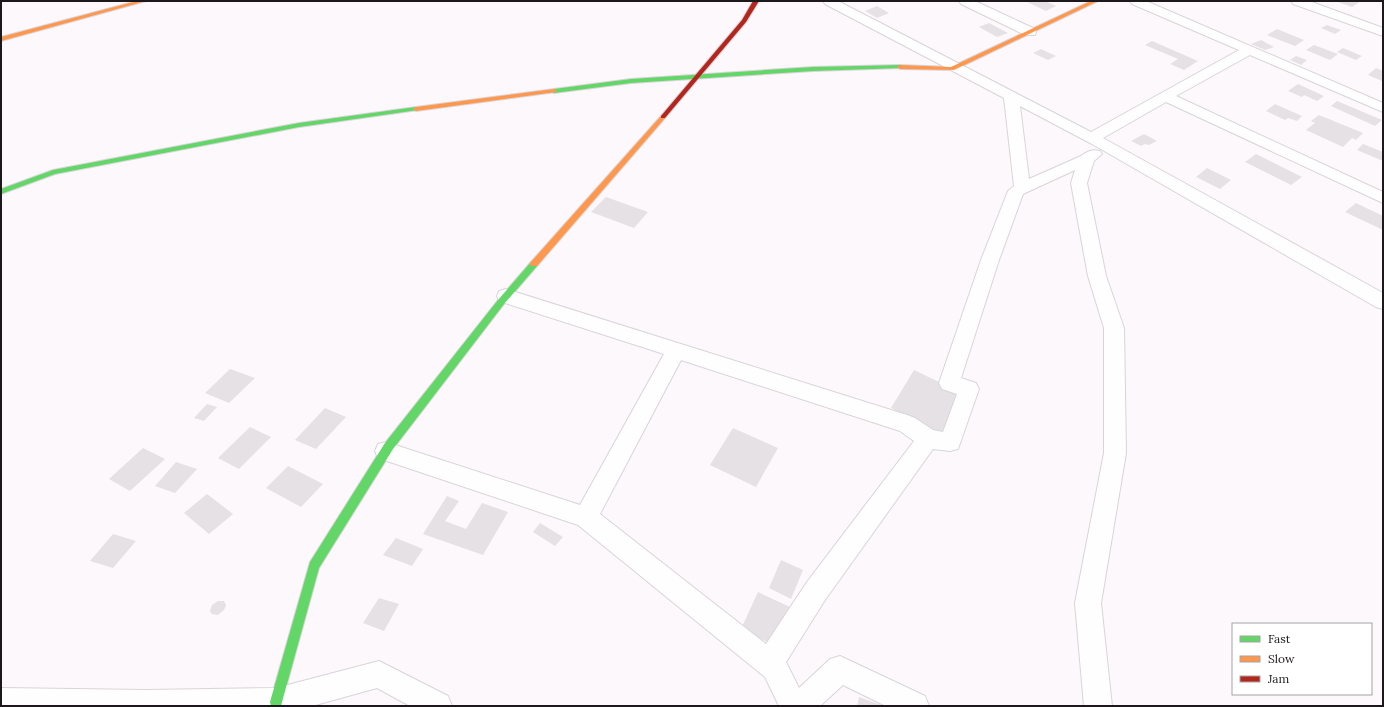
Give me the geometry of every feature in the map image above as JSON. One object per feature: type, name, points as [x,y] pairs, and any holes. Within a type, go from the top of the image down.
[{"type":"street","points":[[1,39],[143,1]]},
{"type":"street","points":[[276,702],[314,566],[386,451],[506,296],[699,76],[744,21],[756,1]]},
{"type":"street","points":[[829,1],[1098,142],[1383,302]]},
{"type":"street","points":[[965,1],[1030,32]]},
{"type":"street","points":[[1,192],[53,172],[299,124],[631,81],[813,69],[894,67],[952,69],[1095,1]]},
{"type":"street","points":[[1136,1],[1383,108]]},
{"type":"street","points":[[1297,1],[1383,32]]},
{"type":"street","points":[[1098,706],[1088,604],[1115,453],[1114,328],[1097,276],[1079,184],[1087,159],[1098,142],[1166,97],[1249,50]]},
{"type":"street","points":[[1011,96],[1022,188]]},
{"type":"street","points":[[1166,97],[1383,198]]},
{"type":"street","points":[[506,296],[907,424],[928,439],[950,442],[970,389],[949,383],[1016,191],[1087,159]]},
{"type":"street","points":[[586,518],[676,351]]},
{"type":"street","points":[[794,706],[771,661],[816,591],[928,439]]},
{"type":"street","points":[[386,451],[586,518],[775,668]]},
{"type":"street","points":[[800,706],[840,669],[915,706]]},
{"type":"street","points":[[1,702],[223,704],[276,702],[379,674],[438,706]]},
{"type":"building","points":[[1025,1],[1045,1],[1056,6],[1046,11]]},
{"type":"building","points":[[1335,1],[1361,1],[1352,7]]},
{"type":"building","points":[[877,6],[889,13],[877,18],[865,11]]},
{"type":"building","points":[[989,23],[1008,33],[997,37],[979,27]]},
{"type":"building","points":[[1327,25],[1341,30],[1335,34],[1321,28]]},
{"type":"building","points":[[1277,29],[1304,40],[1295,46],[1267,35]]},
{"type":"building","points":[[1261,40],[1274,47],[1265,50],[1251,44]]},
{"type":"building","points":[[1152,41],[1198,61],[1184,70],[1170,64],[1178,59],[1145,45]]},
{"type":"building","points":[[1314,45],[1338,54],[1330,60],[1306,50]]},
{"type":"building","points":[[1343,48],[1362,56],[1356,60],[1337,52]]},
{"type":"building","points":[[1041,49],[1056,56],[1048,60],[1033,53]]},
{"type":"building","points":[[1296,56],[1307,60],[1301,65],[1290,60]]},
{"type":"building","points":[[1376,68],[1383,71],[1382,81],[1368,75]]},
{"type":"building","points":[[1298,84],[1324,96],[1317,101],[1304,95],[1302,97],[1288,91]]},
{"type":"building","points":[[1337,101],[1382,120],[1375,126],[1331,106]]},
{"type":"building","points":[[1275,104],[1302,116],[1297,121],[1288,118],[1285,120],[1266,111]]},
{"type":"building","points":[[1319,115],[1363,133],[1356,140],[1352,138],[1343,147],[1306,130],[1315,123],[1311,121]]},
{"type":"building","points":[[1144,134],[1157,141],[1149,145],[1145,144],[1141,146],[1131,141]]},
{"type":"building","points":[[1363,144],[1383,152],[1383,161],[1357,150]]},
{"type":"building","points":[[1256,154],[1302,177],[1291,185],[1245,162]]},
{"type":"building","points":[[1207,168],[1231,180],[1220,189],[1196,177]]},
{"type":"building","points":[[606,197],[648,212],[634,228],[591,212]]},
{"type":"building","points":[[1356,203],[1383,216],[1383,230],[1345,212]]},
{"type":"building","points":[[230,369],[255,378],[229,403],[205,393]]},
{"type":"building","points":[[914,370],[962,393],[941,433],[891,408]]},
{"type":"building","points":[[207,404],[217,407],[204,421],[194,418]]},
{"type":"building","points":[[325,408],[346,417],[316,449],[295,440]]},
{"type":"building","points":[[250,427],[271,437],[239,469],[218,458]]},
{"type":"building","points":[[733,428],[778,448],[756,487],[710,465]]},
{"type":"building","points":[[143,448],[165,459],[130,491],[109,479]]},
{"type":"building","points":[[176,462],[197,469],[175,493],[155,486]]},
{"type":"building","points":[[288,466],[323,484],[301,507],[266,488]]},
{"type":"building","points":[[207,494],[233,514],[209,534],[184,513]]},
{"type":"building","points":[[447,496],[459,501],[445,521],[466,529],[482,503],[508,512],[483,555],[423,534]]},
{"type":"building","points":[[540,523],[563,537],[555,546],[533,532]]},
{"type":"building","points":[[113,534],[136,541],[113,568],[90,561]]},
{"type":"building","points":[[396,538],[423,549],[412,566],[383,555]]},
{"type":"building","points":[[781,560],[803,570],[791,599],[769,588]]},
{"type":"building","points":[[758,592],[790,607],[774,645],[741,629]]},
{"type":"building","points":[[379,598],[399,604],[384,631],[363,623]]},
{"type":"building","points":[[218,601],[224,601],[226,605],[224,610],[218,615],[212,614],[210,611],[212,605]]},
{"type":"building","points":[[859,697],[884,706],[857,706]]},
{"type":"traffic: fast","points":[[554,91],[631,81],[813,69],[900,67]]},
{"type":"traffic: fast","points":[[1,192],[53,172],[299,125],[416,109]]},
{"type":"traffic: fast","points":[[276,702],[314,566],[389,446],[501,302],[534,264]]},
{"type":"traffic: slow","points":[[1,39],[143,1]]},
{"type":"traffic: slow","points":[[900,67],[952,69],[1095,1]]},
{"type":"traffic: slow","points":[[416,109],[554,91]]},
{"type":"traffic: slow","points":[[534,264],[663,117]]},
{"type":"traffic: jam","points":[[663,117],[744,21],[756,1]]}]
